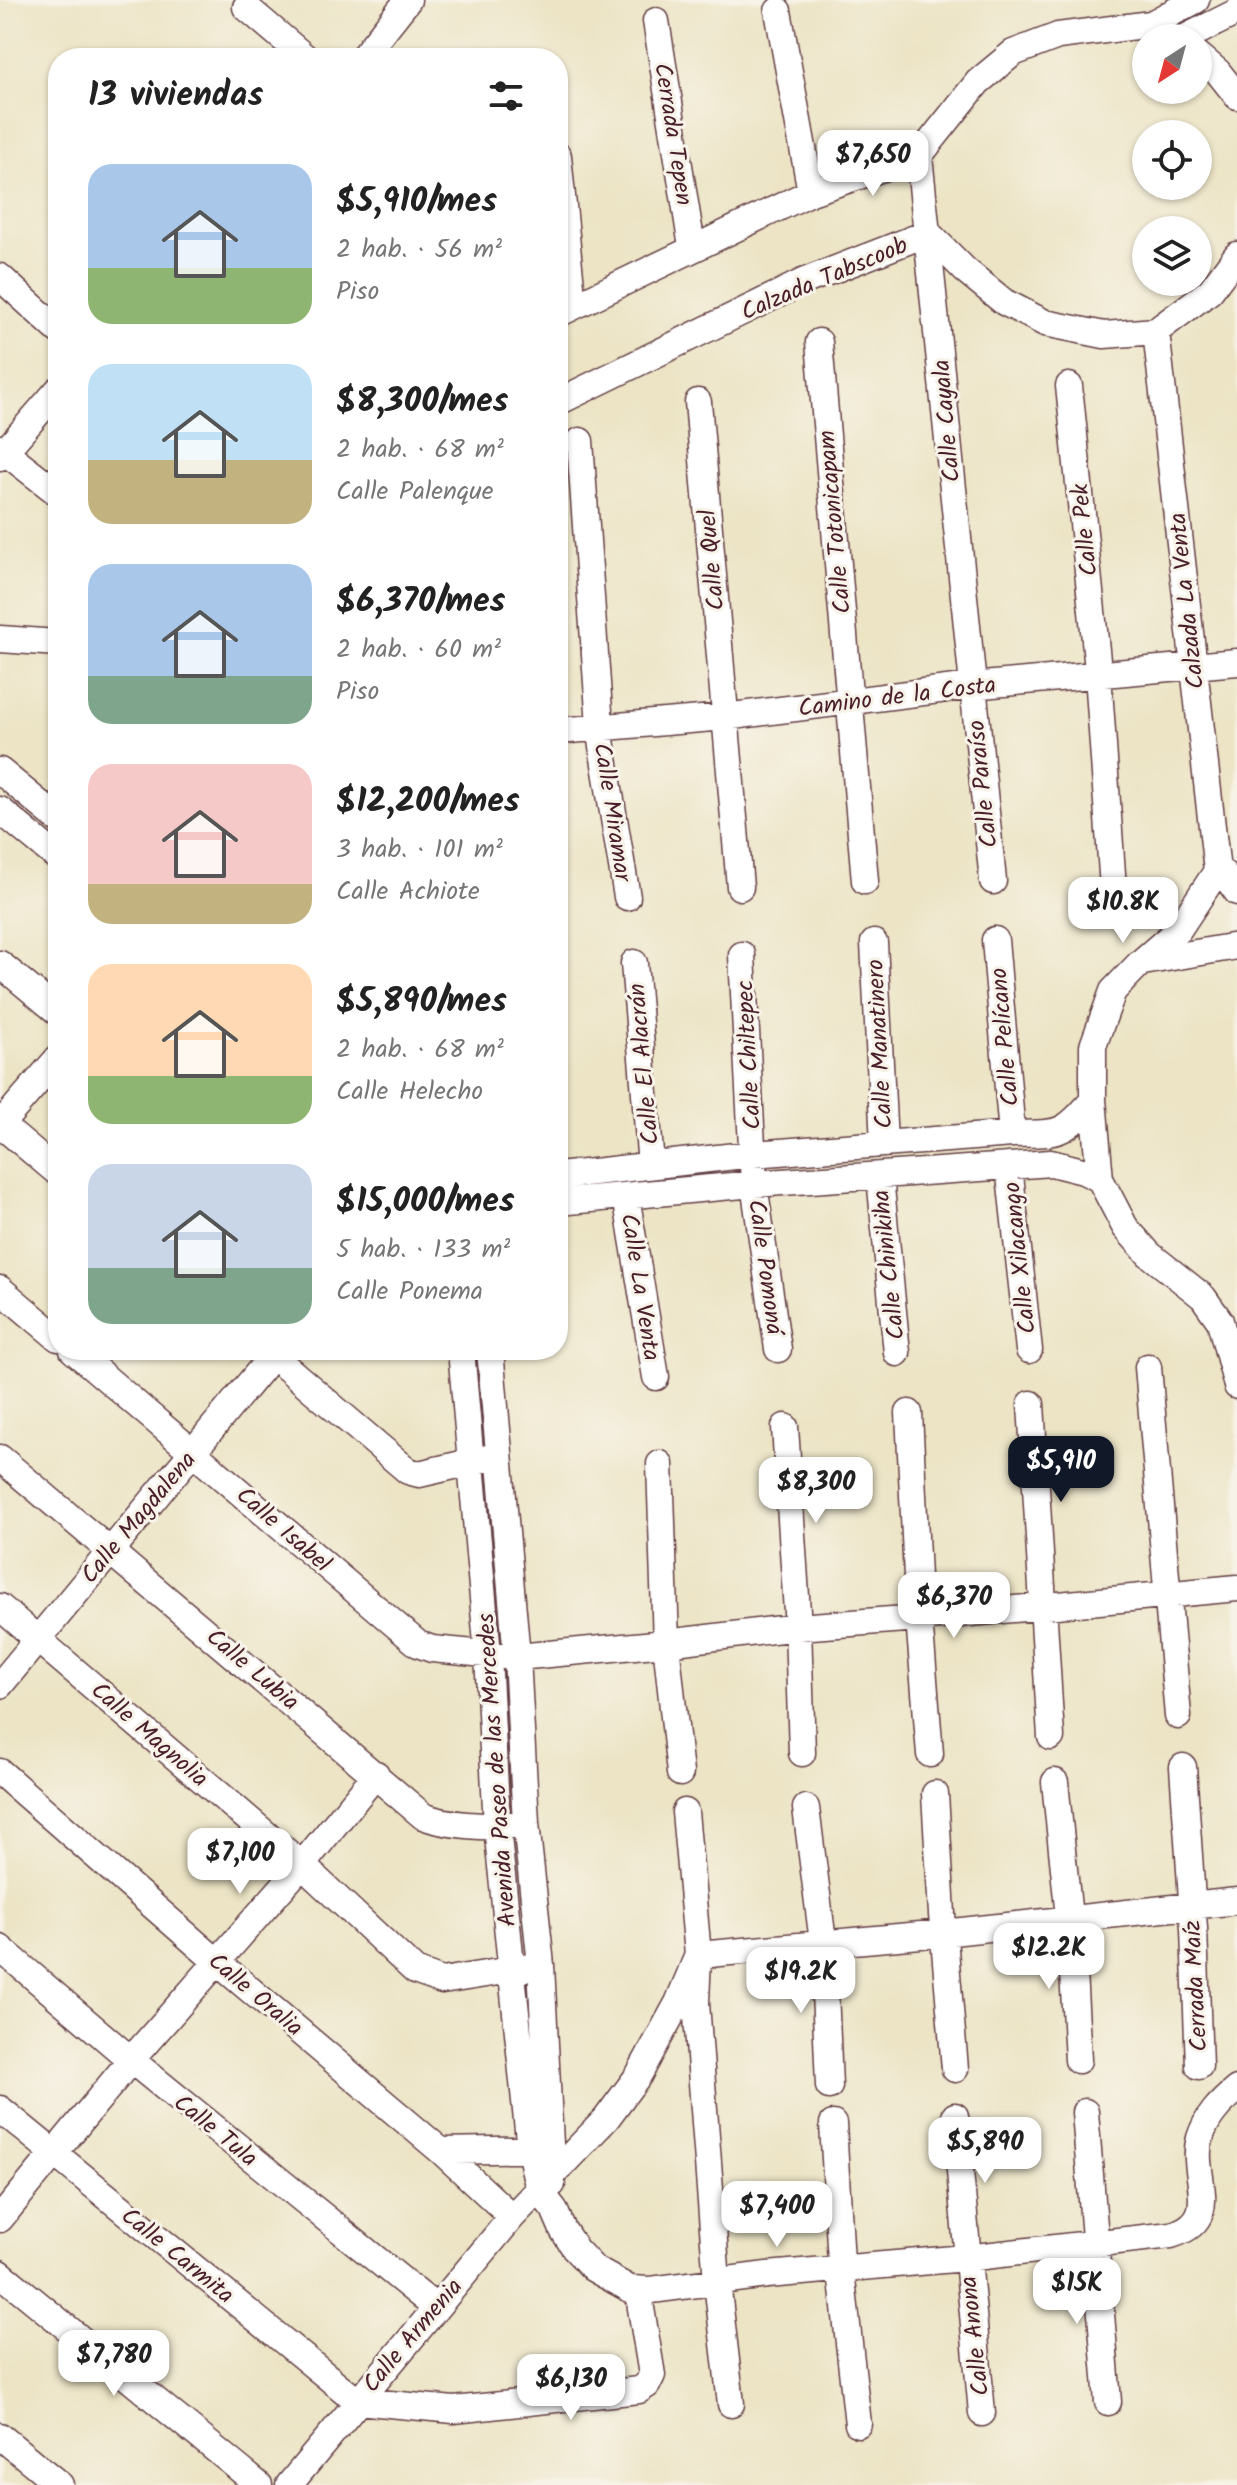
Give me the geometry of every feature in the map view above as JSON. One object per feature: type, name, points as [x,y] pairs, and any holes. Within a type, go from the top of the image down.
[{"type":"street","points":[[370,48],[408,0]]},
{"type":"street","points":[[1151,24],[1196,0]]},
{"type":"street","points":[[246,7],[294,48]]},
{"type":"street","points":[[778,11],[811,192]]},
{"type":"street","points":[[1212,24],[1237,12]]},
{"type":"street","name":"Cerrada Tepen","points":[[656,21],[692,247]]},
{"type":"street","points":[[568,309],[811,192],[919,156],[978,82],[1013,53],[1058,36],[1132,26]]},
{"type":"street","points":[[1212,67],[1237,96]]},
{"type":"street","name":"Calle Cayala","points":[[919,156],[971,686]]},
{"type":"street","name":"Calzada Tabscoob","points":[[568,397],[805,281],[928,233],[965,270],[1004,302],[1045,323],[1104,335],[1156,331]]},
{"type":"street","points":[[1156,331],[1210,291],[1237,255]]},
{"type":"street","points":[[0,277],[48,321]]},
{"type":"street","name":"Calzada La Venta","points":[[1156,331],[1217,871]]},
{"type":"street","name":"Calle Totonicapam","points":[[819,342],[865,881]]},
{"type":"street","name":"Calle Pek","points":[[1069,386],[1098,675],[1113,888]]},
{"type":"street","points":[[48,401],[1,452],[48,486]]},
{"type":"street","name":"Calle Quel","points":[[698,402],[740,887]]},
{"type":"street","name":"Calle Miramar","points":[[580,441],[600,726],[627,897]]},
{"type":"street","points":[[0,639],[48,642]]},
{"type":"street","name":"Camino de la Costa","points":[[568,730],[725,717],[971,686],[1237,662]]},
{"type":"street","name":"Calle Paraíso","points":[[971,686],[993,881]]},
{"type":"street","points":[[0,771],[48,811]]},
{"type":"street","points":[[0,810],[48,850]]},
{"type":"street","points":[[1237,892],[1224,874],[1217,871],[1178,930],[1113,991],[1093,1046],[1093,1100],[1100,1179],[1125,1227],[1149,1254],[1203,1297],[1220,1321],[1237,1386]]},
{"type":"street","name":"Calle Pelícano","points":[[995,940],[1012,1134]]},
{"type":"street","name":"Calle Manatinero","points":[[874,943],[884,1144]]},
{"type":"street","points":[[1140,963],[1237,946]]},
{"type":"street","name":"Calle Chiltepec","points":[[742,955],[754,1184]]},
{"type":"street","name":"Calle El Alacrán","points":[[634,963],[651,1165]]},
{"type":"street","points":[[0,964],[48,1004]]},
{"type":"street","points":[[48,1069],[0,1124],[48,1165]]},
{"type":"street","points":[[568,1175],[753,1154],[1052,1133],[1073,1124],[1093,1100]]},
{"type":"street","points":[[568,1201],[754,1184],[1051,1163],[1100,1179]]},
{"type":"street","name":"Calle Xilacango","points":[[1009,1166],[1029,1350]]},
{"type":"street","name":"Calle Chinikiha","points":[[880,1177],[897,1353]]},
{"type":"street","name":"Calle Pomoná","points":[[754,1184],[778,1349]]},
{"type":"street","name":"Calle La Venta","points":[[626,1196],[656,1377]]},
{"type":"street","points":[[0,1289],[48,1330]]},
{"type":"street","name":"Calle Isabel","points":[[85,1360],[418,1644],[432,1649],[517,1657],[798,1627],[1237,1588]]},
{"type":"street","name":"Calle Magdalena","points":[[0,1685],[266,1360]]},
{"type":"street","points":[[281,1360],[408,1471],[419,1474],[499,1455]]},
{"type":"street","name":"Avenida Paseo de las Mercedes","points":[[462,1360],[488,1655],[497,1827],[512,1970],[548,2192]]},
{"type":"street","name":"Avenida Paseo de las Mercedes","points":[[491,1360],[517,1657],[526,1823],[541,1965],[540,2149]]},
{"type":"street","points":[[1148,1367],[1165,1596],[1178,1716]]},
{"type":"street","points":[[1031,1404],[1051,1737]]},
{"type":"street","points":[[909,1413],[919,1618],[930,1754]]},
{"type":"street","points":[[785,1427],[798,1627],[802,1753]]},
{"type":"street","name":"Calle Lubia","points":[[0,1458],[429,1818],[497,1827],[526,1823]]},
{"type":"street","points":[[660,1464],[666,1643],[680,1773]]},
{"type":"street","name":"Calle Magnolia","points":[[0,1607],[302,1865],[415,1971],[442,1981],[541,1965]]},
{"type":"street","name":"Cerrada Maíz","points":[[1183,1767],[1199,2066]]},
{"type":"street","name":"Calle Oralia","points":[[0,1772],[216,1961],[441,2151],[512,2217]]},
{"type":"street","points":[[0,2219],[131,2060],[302,1865],[376,1774]]},
{"type":"street","points":[[1055,1782],[1069,1919],[1078,2060]]},
{"type":"street","points":[[935,1794],[955,2069]]},
{"type":"street","points":[[806,1808],[823,1942],[829,2086]]},
{"type":"street","points":[[685,1812],[698,1955],[696,2003],[717,2282],[731,2404]]},
{"type":"street","points":[[698,1955],[943,1933],[1237,1901]]},
{"type":"street","name":"Calle Tula","points":[[0,1948],[131,2060],[435,2307]]},
{"type":"street","name":"Calle Armenia","points":[[289,2485],[512,2217],[548,2192],[606,2119],[638,2076],[678,2003],[698,1955]]},
{"type":"street","points":[[548,2192],[576,2250],[594,2269],[613,2281],[638,2290],[1171,2235],[1186,2231],[1198,2220],[1202,2200],[1199,2141],[1214,2108],[1237,2089]]},
{"type":"street","name":"Calle Carmita","points":[[0,2109],[357,2401]]},
{"type":"street","points":[[1085,2112],[1108,2402]]},
{"type":"street","name":"Calle Anona","points":[[955,2116],[982,2413]]},
{"type":"street","points":[[833,2124],[858,2424]]},
{"type":"street","points":[[441,2151],[540,2149]]},
{"type":"street","points":[[0,2273],[259,2485]]},
{"type":"street","points":[[357,2401],[454,2410],[639,2390],[647,2385],[652,2375],[638,2290]]},
{"type":"street","points":[[0,2436],[60,2485]]}]
